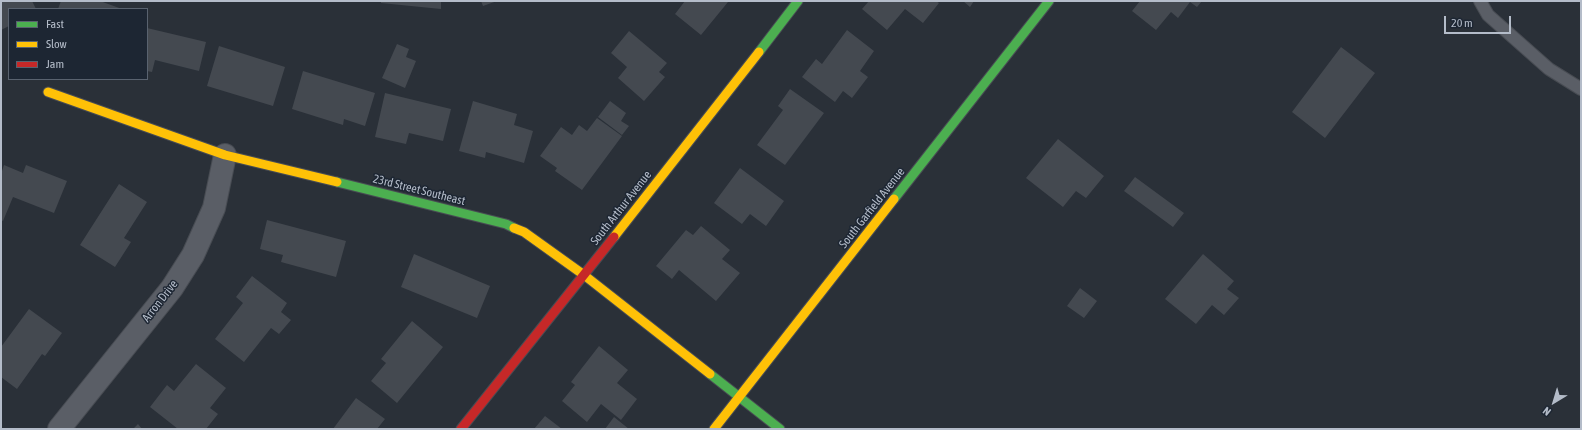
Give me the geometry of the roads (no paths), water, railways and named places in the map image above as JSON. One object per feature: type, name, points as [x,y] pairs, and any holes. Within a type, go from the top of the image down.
[{"type":"street","name":"South Arthur Avenue","points":[[461,429],[584,275],[798,1]]},
{"type":"street","name":"South Garfield Avenue","points":[[714,429],[1049,1]]},
{"type":"street","name":"23rd Street Southeast","points":[[48,92],[226,155],[506,224],[524,232],[584,275],[780,429]]},
{"type":"street","name":"Arron Drive","points":[[59,429],[172,288],[193,255],[214,208],[226,155]]},
{"type":"lane","points":[[1480,1],[1488,15],[1549,69],[1581,89]]}]
